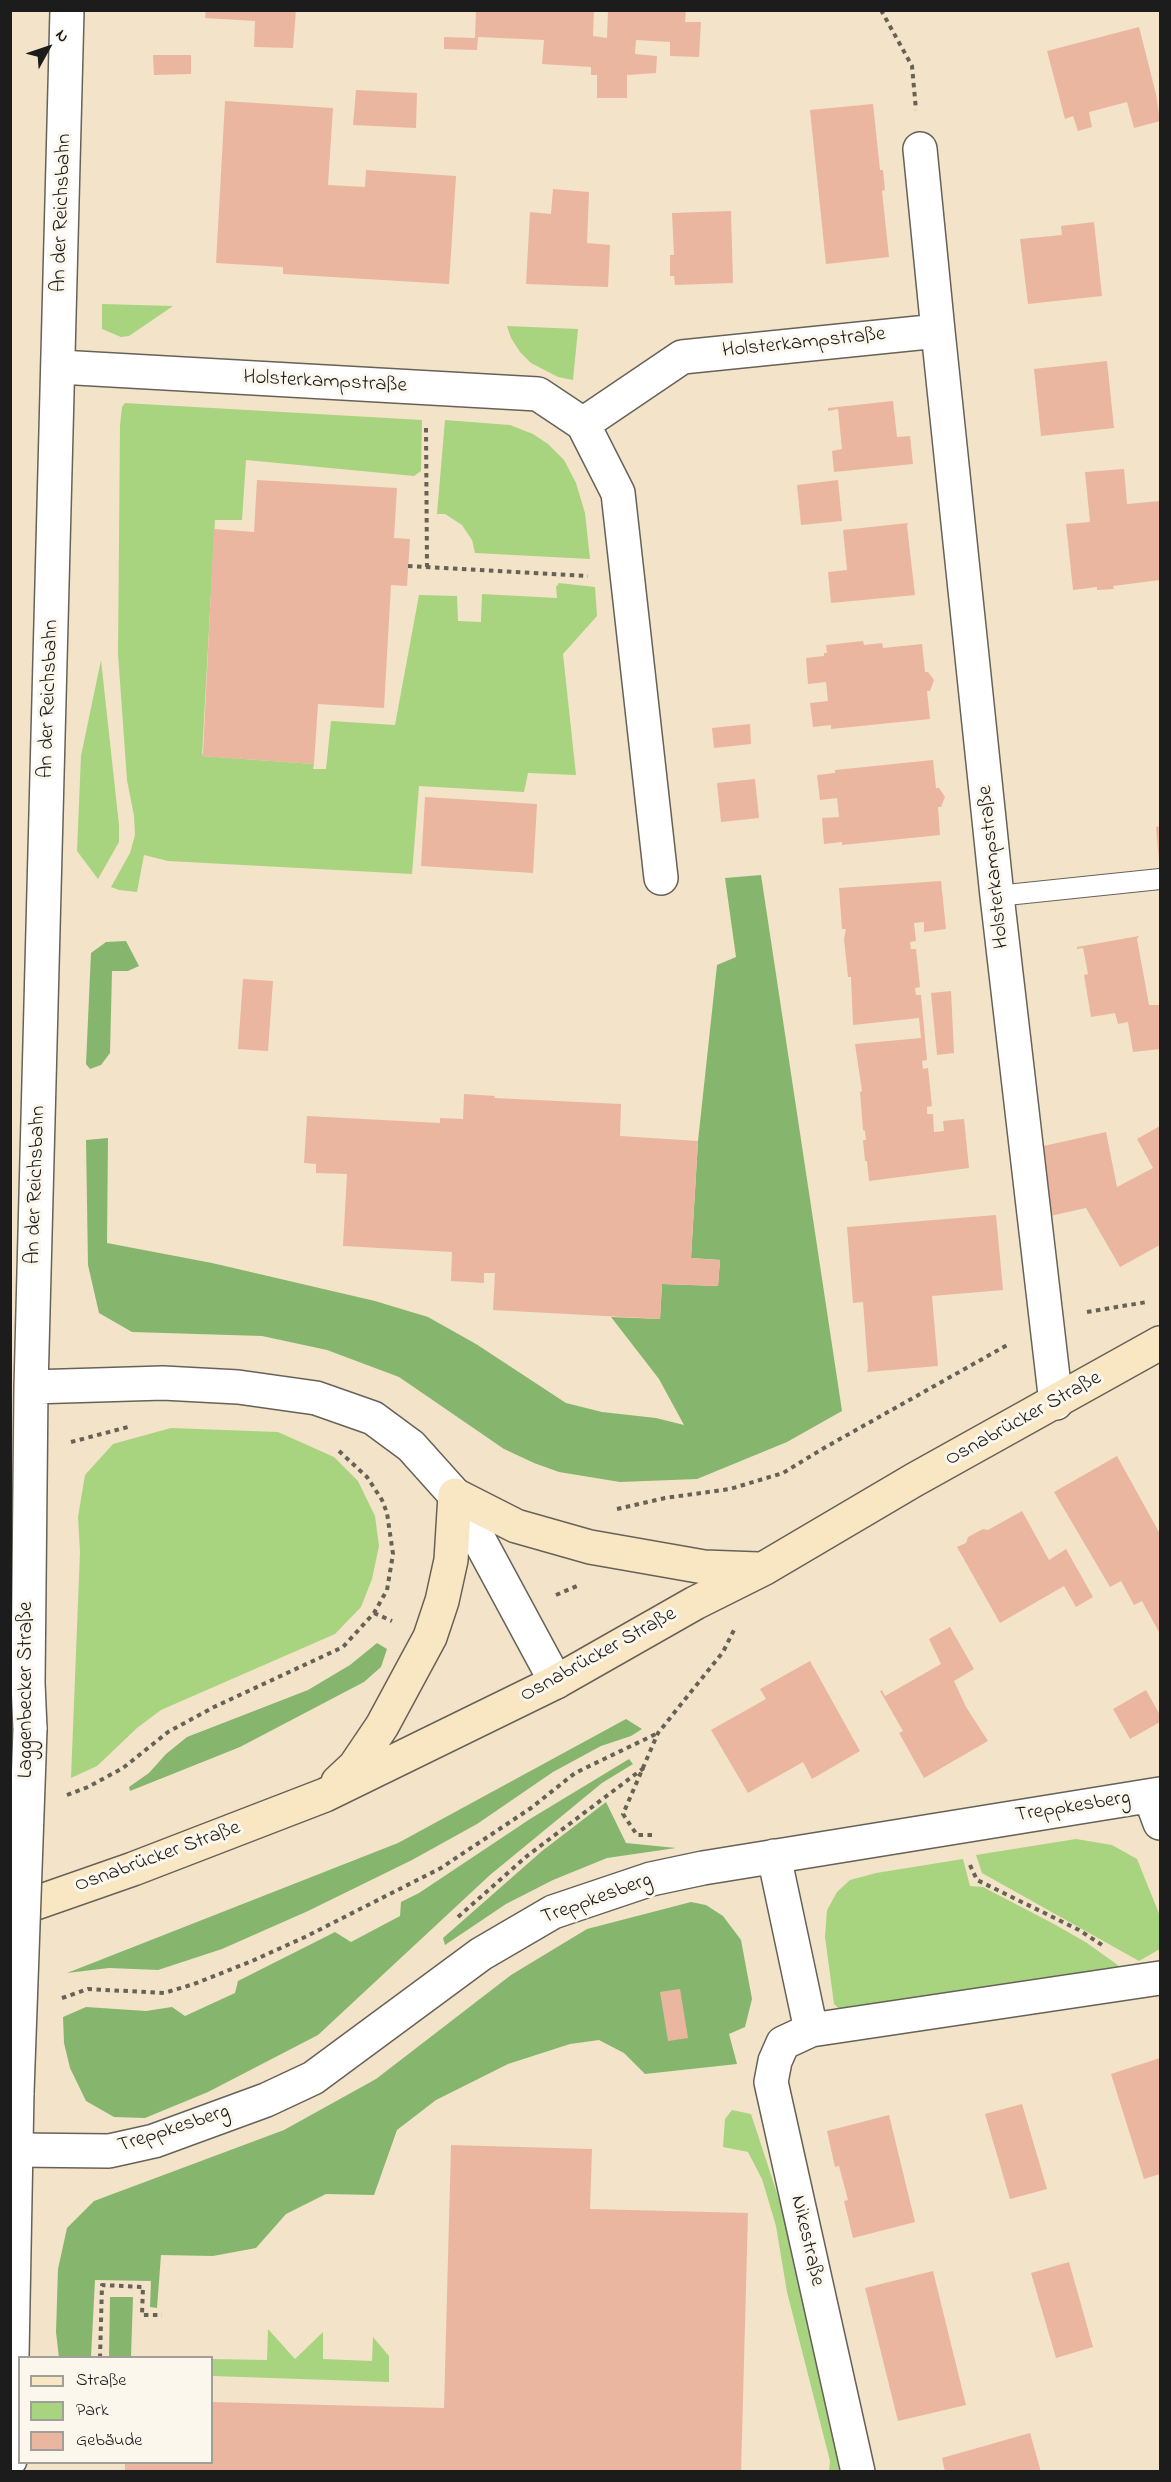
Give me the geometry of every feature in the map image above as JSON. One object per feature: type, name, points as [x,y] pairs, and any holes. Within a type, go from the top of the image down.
[{"type":"main road","name":"Osnabrücker Straße","points":[[10,1912],[133,1869],[325,1795],[556,1682],[695,1603],[763,1569],[914,1480],[1161,1343]]},
{"type":"main road","points":[[325,1795],[355,1766],[382,1726],[430,1637],[442,1601],[451,1560],[455,1495],[516,1526],[590,1547],[704,1567],[763,1569]]},
{"type":"street","name":"An der Reichsbahn","points":[[31,1387],[67,10]]},
{"type":"street","name":"Holsterkampstraße","points":[[920,149],[997,896],[1056,1403]]},
{"type":"street","name":"Holsterkampstraße","points":[[583,424],[682,357],[938,331]]},
{"type":"street","name":"Holsterkampstraße","points":[[58,368],[538,394],[583,424],[618,493],[661,878]]},
{"type":"street","points":[[31,1387],[163,1383],[238,1387],[316,1398],[373,1418],[411,1446],[455,1495],[556,1682]]},
{"type":"street","name":"Laggenbecker Straße","points":[[10,2460],[17,2092],[30,1729],[28,1683],[31,1387]]},
{"type":"street","name":"Treppkesberg","points":[[17,2150],[109,2151],[154,2141],[266,2100],[313,2078],[481,1954],[553,1912],[651,1879],[774,1856],[1157,1804]]},
{"type":"street","points":[[774,1856],[812,2030]]},
{"type":"street","name":"Nikestraße","points":[[858,2472],[771,2082],[775,2061],[783,2043],[812,2030],[1149,1980]]},
{"type":"lane","points":[[997,896],[1161,879]]},
{"type":"path","points":[[881,10],[912,66],[920,149]]},
{"type":"path","points":[[426,388],[427,567]]},
{"type":"path","points":[[408,566],[627,579]]},
{"type":"path","points":[[518,1612],[581,1584],[590,1547],[603,1512],[665,1498],[730,1489],[783,1473],[1062,1316],[1150,1302]]},
{"type":"path","points":[[30,1453],[131,1426]]},
{"type":"path","points":[[66,1795],[88,1787],[123,1768],[168,1732],[214,1707],[343,1647],[374,1613],[387,1590],[393,1554],[387,1513],[382,1500],[367,1477],[339,1451],[330,1446]]},
{"type":"path","points":[[637,1835],[623,1814],[658,1732],[723,1652],[763,1569]]},
{"type":"path","points":[[374,1613],[430,1637]]},
{"type":"path","points":[[61,1999],[88,1989],[164,1993],[252,1961],[441,1868],[521,1814],[575,1773],[658,1732]]},
{"type":"path","points":[[450,1925],[527,1856],[645,1767]]},
{"type":"path","points":[[970,1866],[977,1880],[1079,1930],[1118,1955],[1131,1970],[1149,1980]]},
{"type":"path","points":[[100,2356],[102,2285],[143,2288],[142,2315],[162,2315]]},
{"type":"green space","points":[[102,304],[173,306],[129,336],[121,337],[102,329]]},
{"type":"green space","points":[[507,326],[578,329],[573,380],[558,377],[531,363],[520,352]]},
{"type":"green space","points":[[125,403],[422,420],[421,471],[414,476],[246,460],[242,520],[215,520],[202,756],[314,764],[313,769],[326,769],[331,721],[395,725],[419,595],[457,596],[458,621],[481,622],[482,594],[557,598],[556,587],[559,583],[595,587],[597,616],[563,654],[576,775],[528,773],[524,792],[419,786],[412,874],[168,861],[144,855],[137,892],[111,887],[130,853],[135,835],[127,780],[118,654],[120,425],[122,407]]},
{"type":"green space","points":[[445,420],[510,425],[533,434],[548,444],[564,460],[576,483],[585,513],[590,559],[475,553],[472,540],[462,525],[445,514],[437,514]]},
{"type":"green space","points":[[101,660],[119,842],[98,879],[77,851],[81,756]]},
{"type":"green space","points":[[761,875],[842,1411],[787,1442],[697,1479],[620,1482],[559,1472],[534,1463],[504,1449],[399,1377],[327,1350],[262,1336],[132,1332],[99,1313],[88,1265],[86,1140],[108,1138],[107,1243],[212,1263],[375,1301],[428,1317],[476,1344],[566,1403],[602,1412],[656,1418],[684,1425],[659,1379],[611,1317],[660,1319],[662,1284],[718,1286],[720,1260],[691,1258],[698,1141],[717,965],[736,957],[725,878]]},
{"type":"green space","points":[[126,941],[139,966],[128,971],[112,971],[110,1053],[101,1065],[90,1069],[86,1064],[91,953],[106,942]]},
{"type":"green space","points":[[171,1428],[278,1432],[334,1457],[358,1481],[375,1516],[379,1546],[372,1579],[361,1607],[335,1634],[161,1710],[137,1728],[97,1766],[71,1778],[80,1552],[78,1517],[85,1475],[113,1444]]},
{"type":"green space","points":[[377,1643],[387,1649],[381,1667],[364,1682],[240,1747],[130,1791],[129,1787],[149,1773],[166,1754],[187,1737],[308,1690],[350,1665]]},
{"type":"green space","points":[[626,1719],[642,1729],[631,1736],[601,1746],[553,1772],[477,1824],[412,1860],[308,1911],[222,1949],[158,1970],[109,1968],[67,1973],[398,1843]]},
{"type":"green space","points":[[629,1759],[633,1764],[602,1783],[490,1875],[318,2035],[208,2092],[145,2118],[114,2117],[86,2101],[70,2068],[64,2043],[63,2017],[86,2007],[146,2011],[172,2007],[185,2016],[235,1993],[238,1981],[335,1932],[351,1942],[400,1916],[401,1902],[419,1893],[530,1819]]},
{"type":"green space","points":[[606,1802],[626,1843],[676,1848],[607,1858],[553,1880],[506,1904],[445,1945],[443,1938],[542,1851]]},
{"type":"green space","points":[[1076,1839],[1112,1845],[1137,1859],[1160,1916],[1160,1949],[1139,1961],[982,1873],[976,1855]]},
{"type":"green space","points":[[963,1859],[970,1886],[983,1887],[1054,1924],[1087,1943],[1126,1971],[845,2014],[834,2004],[825,1937],[827,1910],[837,1892],[850,1880],[876,1873]]},
{"type":"green space","points":[[691,1902],[706,1905],[723,1916],[741,1940],[752,1999],[745,2027],[729,2034],[737,2064],[645,2074],[624,2053],[599,2040],[570,2044],[508,2064],[436,2100],[397,2130],[374,2195],[326,2194],[286,2214],[256,2248],[213,2256],[161,2255],[157,2308],[150,2307],[151,2281],[95,2280],[91,2356],[59,2356],[56,2332],[58,2269],[67,2228],[94,2201],[284,2130],[376,2079],[511,1975],[587,1929]]},
{"type":"green space","points":[[732,2110],[751,2114],[794,2245],[842,2471],[829,2471],[830,2461],[787,2292],[776,2226],[762,2179],[748,2152],[723,2147],[725,2119]]},
{"type":"green space","points":[[110,2297],[133,2297],[131,2356],[109,2356]]},
{"type":"green space","points":[[268,2329],[295,2359],[323,2332],[323,2359],[372,2361],[373,2337],[389,2356],[389,2382],[213,2376],[213,2359],[267,2360]]},
{"type":"building","points":[[206,10],[296,10],[293,48],[254,47],[255,21],[205,18]]},
{"type":"building","points":[[476,10],[594,10],[593,36],[607,38],[608,10],[686,10],[685,22],[701,22],[699,57],[670,56],[670,42],[636,40],[635,54],[657,56],[656,73],[627,75],[627,98],[597,98],[597,75],[591,75],[591,67],[542,64],[544,40],[478,37],[477,50],[444,49],[444,37],[475,38]]},
{"type":"building","points":[[1139,27],[1156,94],[1160,121],[1134,128],[1127,102],[1089,112],[1092,127],[1078,131],[1073,116],[1065,119],[1047,51]]},
{"type":"building","points":[[153,55],[191,55],[191,74],[154,75]]},
{"type":"building","points":[[356,90],[417,93],[416,128],[353,125]]},
{"type":"building","points":[[225,101],[333,108],[328,185],[365,187],[366,170],[456,176],[449,284],[283,274],[283,267],[216,263]]},
{"type":"building","points":[[873,104],[880,170],[883,170],[885,190],[882,191],[889,257],[826,264],[810,110]]},
{"type":"building","points":[[553,189],[589,192],[587,243],[610,245],[608,287],[526,284],[530,212],[551,214]]},
{"type":"building","points":[[731,211],[733,283],[675,285],[674,276],[670,276],[670,255],[674,255],[672,213]]},
{"type":"building","points":[[1094,222],[1102,296],[1028,304],[1020,239],[1062,235],[1061,226]]},
{"type":"building","points":[[1107,361],[1114,428],[1041,436],[1034,369]]},
{"type":"building","points":[[893,401],[897,437],[910,436],[913,464],[834,472],[832,451],[842,449],[838,409],[828,411],[828,408]]},
{"type":"building","points":[[1124,469],[1127,504],[1160,501],[1160,580],[1113,586],[1114,589],[1097,590],[1097,587],[1073,590],[1066,524],[1090,522],[1085,472]]},
{"type":"building","points":[[257,480],[397,488],[394,538],[410,539],[407,586],[391,585],[384,708],[318,704],[314,764],[201,756],[203,753],[214,529],[254,532]]},
{"type":"building","points":[[838,480],[842,521],[801,525],[797,485]]},
{"type":"building","points":[[908,523],[915,595],[831,603],[828,572],[847,570],[843,530]]},
{"type":"building","points":[[863,641],[864,645],[882,643],[883,648],[922,644],[925,672],[928,672],[934,680],[930,691],[927,691],[930,719],[831,729],[831,725],[813,727],[810,703],[828,701],[826,682],[808,684],[806,658],[824,656],[824,653],[827,653],[826,645]]},
{"type":"building","points":[[750,724],[751,744],[714,748],[712,728]]},
{"type":"building","points":[[933,760],[936,788],[939,788],[945,797],[941,807],[938,807],[940,835],[842,845],[842,842],[824,844],[822,818],[839,817],[837,798],[820,800],[817,775],[835,773],[835,770]]},
{"type":"building","points":[[755,779],[759,818],[721,822],[717,783]]},
{"type":"building","points":[[425,797],[537,804],[533,873],[421,866]]},
{"type":"building","points":[[1160,826],[1160,860],[1159,860],[1156,827]]},
{"type":"building","points":[[941,881],[946,929],[924,932],[924,922],[914,923],[916,941],[910,942],[911,949],[916,949],[920,987],[915,988],[916,995],[921,995],[927,1060],[922,1061],[923,1069],[928,1068],[932,1106],[927,1107],[927,1114],[933,1114],[934,1132],[944,1131],[943,1121],[964,1119],[969,1168],[869,1181],[863,1140],[866,1140],[863,1130],[860,1092],[862,1091],[855,1044],[921,1038],[919,1018],[853,1025],[851,977],[848,977],[844,939],[846,929],[842,929],[839,888]]},
{"type":"building","points":[[1139,936],[1137,939],[1149,1005],[1160,1005],[1160,1049],[1133,1052],[1128,1022],[1118,1024],[1115,1013],[1091,1017],[1084,975],[1088,974],[1083,948],[1077,949],[1077,947]]},
{"type":"building","points":[[243,979],[273,981],[268,1051],[238,1049]]},
{"type":"building","points":[[951,991],[954,1053],[937,1055],[931,993]]},
{"type":"building","points":[[464,1094],[495,1096],[494,1098],[621,1104],[620,1136],[698,1141],[691,1258],[720,1260],[718,1286],[662,1284],[660,1319],[493,1310],[495,1273],[484,1273],[484,1283],[451,1281],[452,1252],[343,1246],[347,1174],[316,1173],[316,1164],[304,1163],[307,1116],[440,1123],[440,1118],[463,1119]]},
{"type":"building","points":[[1160,1126],[1160,1245],[1120,1267],[1086,1208],[1050,1216],[1035,1148],[1106,1132],[1117,1187],[1153,1168],[1137,1139]]},
{"type":"building","points":[[996,1215],[1003,1290],[932,1296],[938,1366],[867,1372],[863,1302],[853,1303],[847,1227]]},
{"type":"building","points":[[1117,1456],[1160,1534],[1160,1634],[1142,1601],[1134,1605],[1121,1581],[1110,1587],[1054,1492]]},
{"type":"building","points":[[1022,1511],[1049,1560],[1066,1549],[1093,1597],[1076,1607],[1064,1586],[1000,1623],[957,1547],[966,1543],[968,1537],[983,1529],[988,1530]]},
{"type":"building","points":[[950,1627],[974,1669],[954,1681],[966,1707],[988,1741],[924,1778],[899,1733],[903,1731],[880,1691],[882,1690],[885,1696],[941,1664],[929,1639]]},
{"type":"building","points":[[810,1661],[860,1751],[812,1779],[803,1762],[748,1793],[711,1730],[766,1699],[760,1689]]},
{"type":"building","points":[[1146,1690],[1160,1715],[1160,1722],[1130,1739],[1113,1709]]},
{"type":"building","points":[[680,1989],[688,2038],[668,2041],[660,1992]]},
{"type":"building","points":[[1160,2058],[1160,2174],[1144,2179],[1111,2074]]},
{"type":"building","points":[[1022,2104],[1047,2189],[1010,2199],[985,2114]]},
{"type":"building","points":[[889,2115],[915,2222],[853,2238],[844,2201],[848,2200],[839,2166],[835,2167],[827,2131]]},
{"type":"building","points":[[451,2145],[592,2149],[590,2209],[748,2213],[741,2472],[125,2472],[125,2464],[213,2464],[213,2402],[444,2408]]},
{"type":"building","points":[[1069,2262],[1093,2347],[1056,2358],[1031,2273]]},
{"type":"building","points":[[933,2271],[966,2405],[898,2421],[865,2288]]},
{"type":"building","points":[[1030,2433],[1041,2472],[945,2472],[942,2458]]}]
